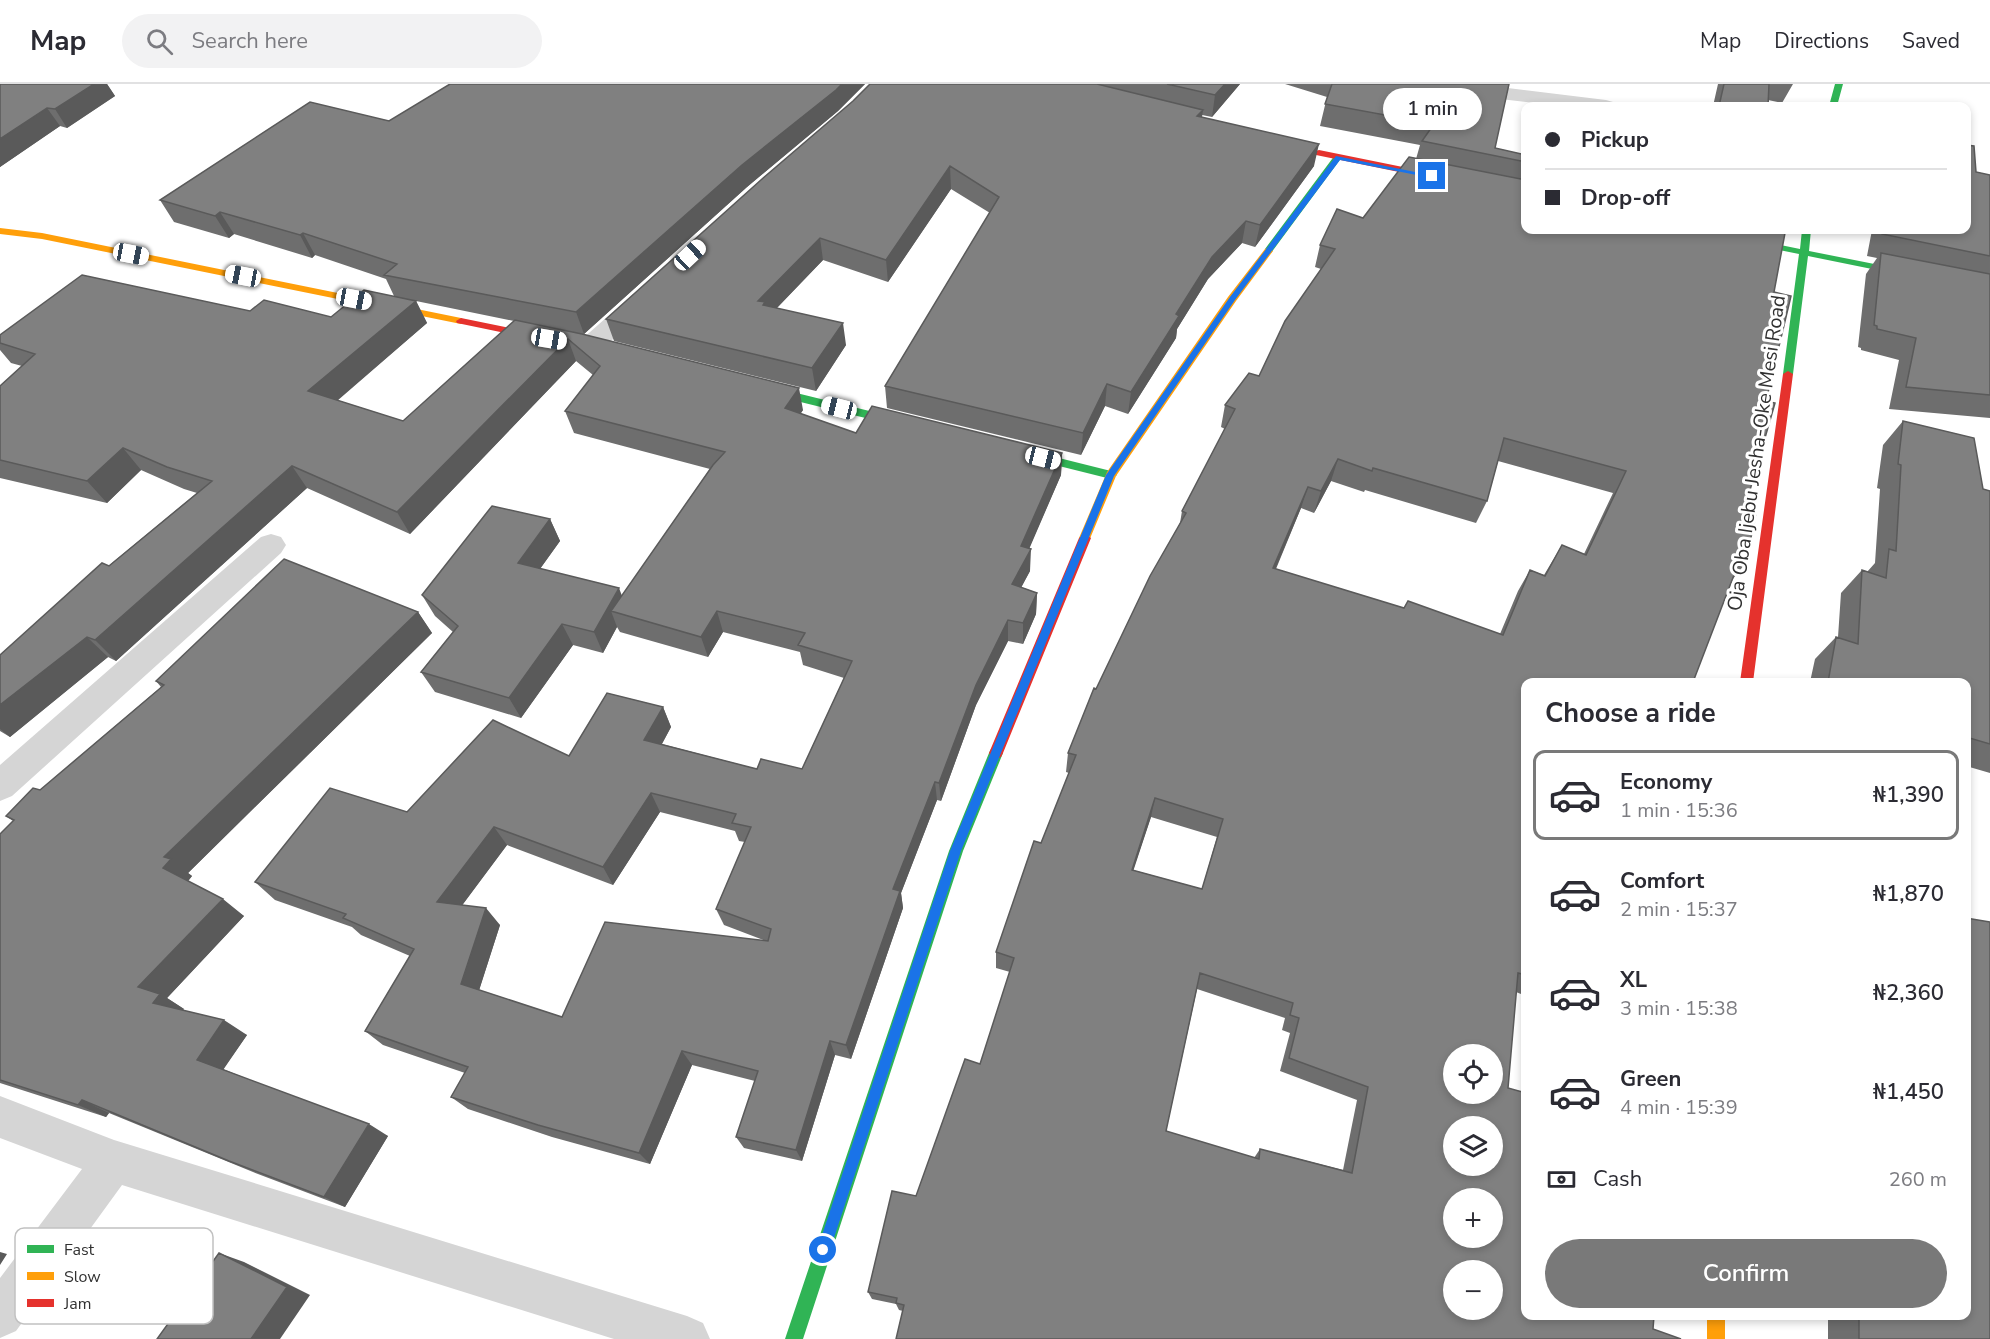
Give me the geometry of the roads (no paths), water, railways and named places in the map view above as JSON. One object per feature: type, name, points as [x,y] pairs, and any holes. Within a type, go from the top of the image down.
[{"type":"street","points":[[1442,84],[1449,87],[1573,102]]},
{"type":"street","points":[[1834,102],[1839,84]]},
{"type":"street","points":[[1305,149],[1338,158],[1521,194]]},
{"type":"street","points":[[794,1339],[956,851],[1111,475],[1232,299],[1338,158]]},
{"type":"street","points":[[0,231],[42,236],[559,341]]},
{"type":"street","points":[[1713,234],[1990,290]]},
{"type":"street","name":"Oja Oba Ijebu Jesha-Oke Mesi Road","points":[[1747,678],[1806,234]]},
{"type":"street","points":[[590,347],[660,282]]},
{"type":"street","points":[[740,384],[926,429]]},
{"type":"street","points":[[1006,449],[1111,475]]},
{"type":"street","points":[[0,786],[271,545]]},
{"type":"street","points":[[0,1117],[114,1161],[687,1339]]},
{"type":"street","points":[[64,1228],[114,1161]]},
{"type":"street","points":[[0,1315],[15,1295]]},
{"type":"street","points":[[1716,1320],[1716,1339]]}]
